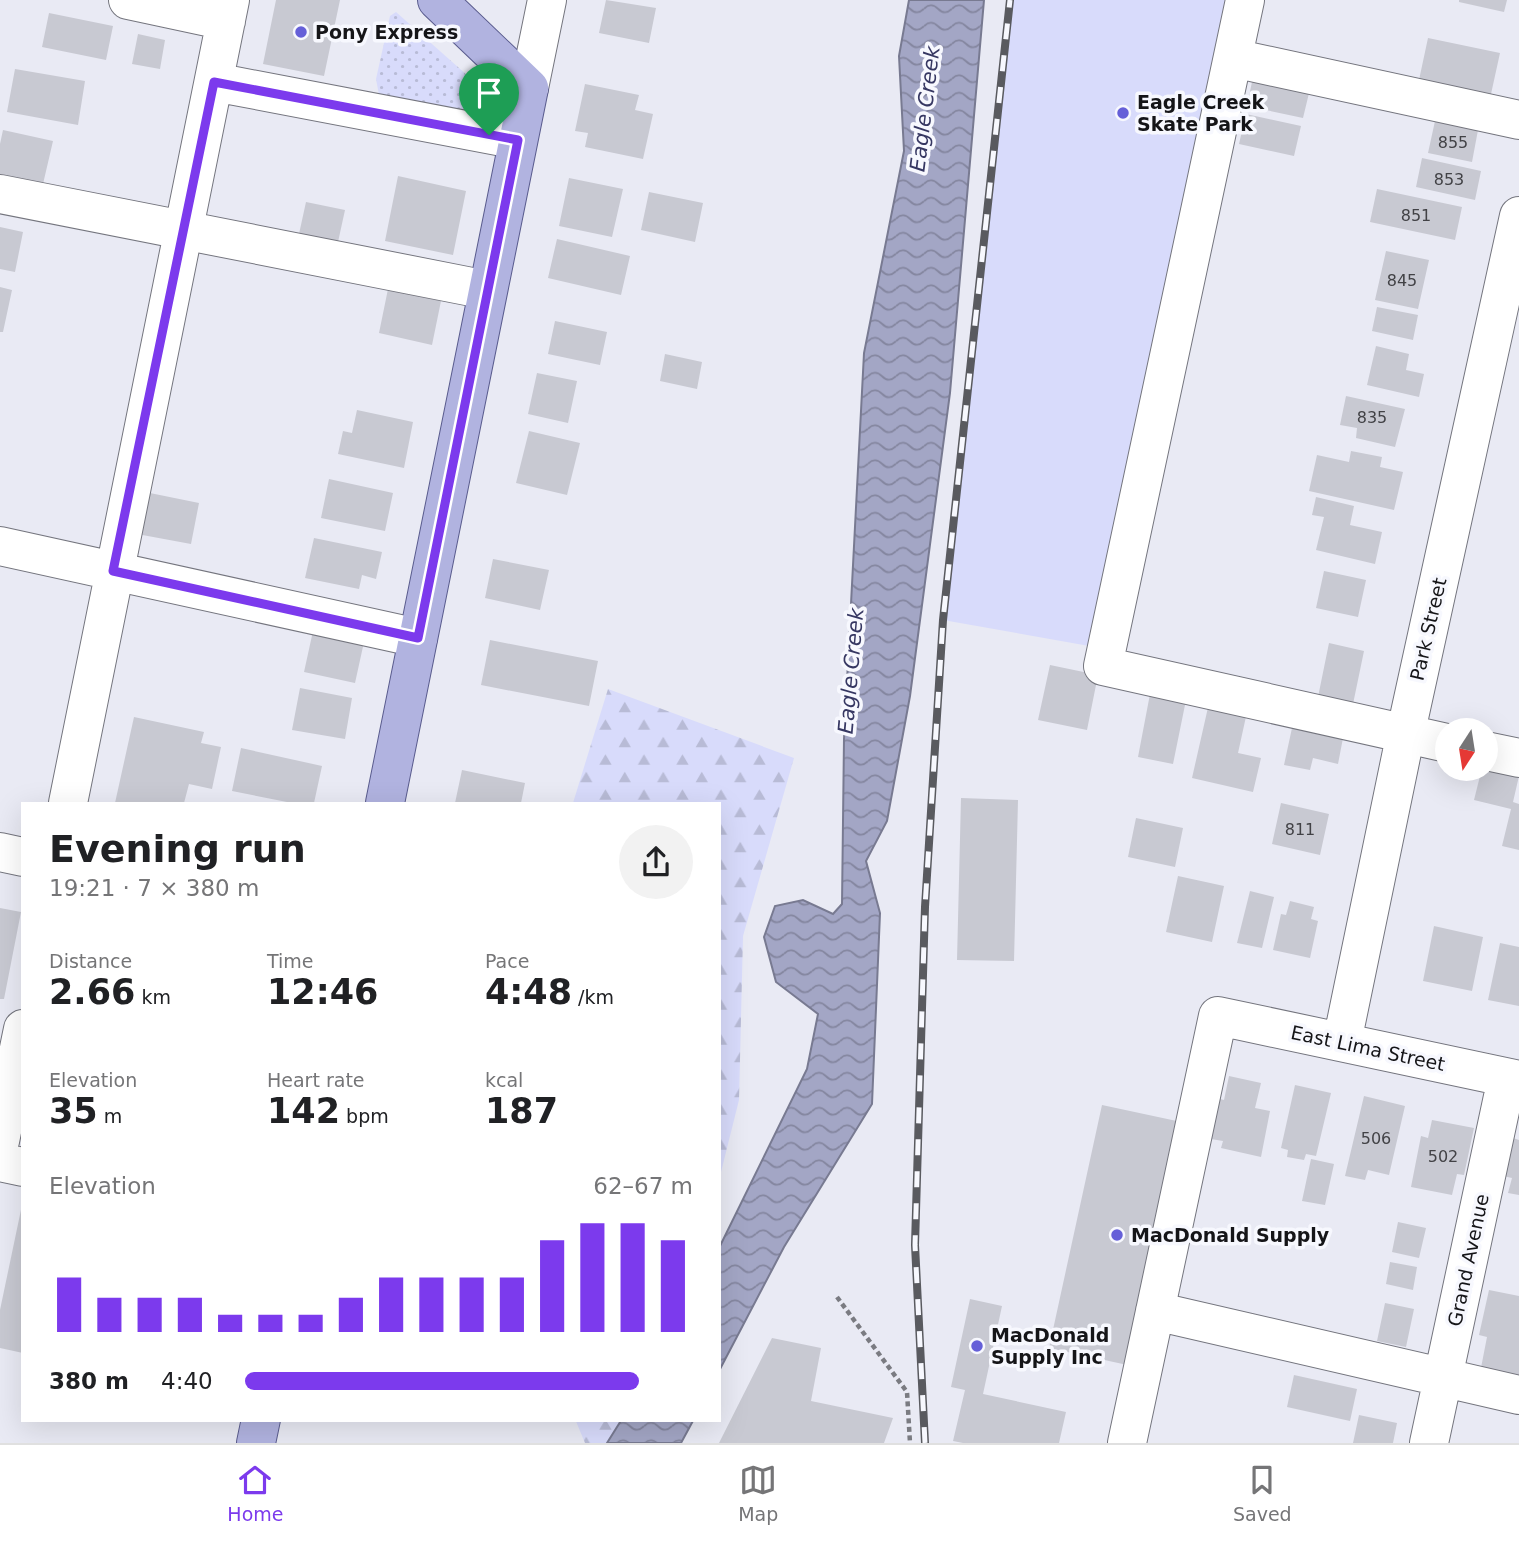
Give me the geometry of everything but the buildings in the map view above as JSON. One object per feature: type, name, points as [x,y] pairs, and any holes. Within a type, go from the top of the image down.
[{"type":"main road","points":[[385,802],[529,88],[437,0]]},
{"type":"street","points":[[68,802],[228,10],[128,0]]},
{"type":"street","points":[[529,88],[547,0]]},
{"type":"street","points":[[1245,0],[1103,666],[1435,740]]},
{"type":"street","points":[[1233,58],[1519,120]]},
{"type":"street","points":[[214,82],[518,140]]},
{"type":"street","points":[[0,194],[487,290]]},
{"type":"street","name":"Park Street","points":[[1342,1042],[1405,734],[1519,216]]},
{"type":"street","points":[[0,546],[418,638]]},
{"type":"street","points":[[1498,754],[1519,758]]},
{"type":"street","points":[[0,852],[21,857]]},
{"type":"street","name":"East Lima Street","points":[[1155,1311],[1218,1016],[1513,1079]]},
{"type":"street","points":[[0,1141],[21,1038]]},
{"type":"street","name":"Grand Avenue","points":[[1429,1443],[1513,1079]]},
{"type":"street","points":[[0,1162],[21,1167]]},
{"type":"street","points":[[1127,1443],[1155,1311],[1519,1395]]},
{"type":"path","points":[[837,1297],[906,1392],[910,1443]]},
{"type":"green space","points":[[1010,0],[1248,0],[1106,649],[943,620]]},
{"type":"green space","points":[[396,12],[468,76],[480,92],[485,121],[379,95],[376,79],[390,16]]},
{"type":"green space","points":[[608,689],[794,758],[743,936],[739,1100],[721,1172],[721,802],[573,802]]},
{"type":"green space","points":[[576,1422],[620,1422],[607,1443],[585,1443]]},
{"type":"water","name":"Eagle Creek","points":[[909,0],[984,0],[950,393],[910,696],[887,821],[866,861],[880,913],[872,1104],[784,1247],[721,1367],[721,1244],[807,1069],[818,1014],[776,982],[764,937],[775,906],[803,900],[833,914],[842,904],[844,739],[864,353],[904,151],[899,56]]},
{"type":"water","points":[[620,1422],[692,1422],[681,1443],[607,1443]]},
{"type":"railway","points":[[925,1443],[915,1245],[925,907],[943,620],[1010,0]]},
{"type":"place","name":"Pony Express","points":[[301,32]]},
{"type":"place","name":"Eagle Creek Skate Park","points":[[1123,113]]},
{"type":"place","name":"MacDonald Supply","points":[[1117,1235]]},
{"type":"place","name":"MacDonald Supply Inc","points":[[977,1346]]},
{"type":"route","points":[[214,82],[489,135],[518,140],[418,638],[113,571],[214,82]]}]
